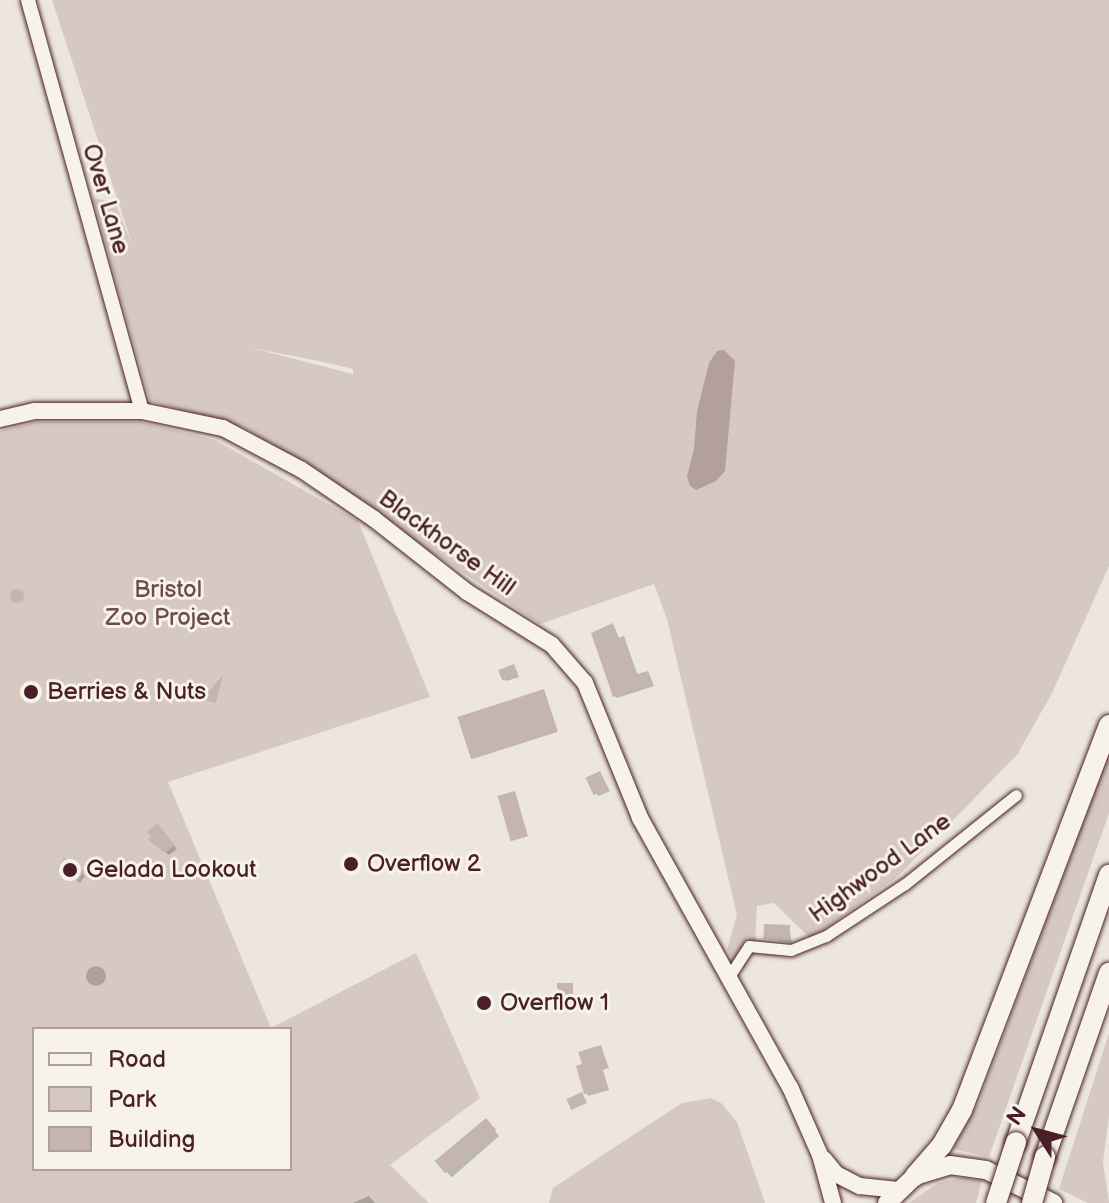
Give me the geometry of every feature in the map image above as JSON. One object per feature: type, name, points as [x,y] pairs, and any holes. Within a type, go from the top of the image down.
[{"type":"highway","points":[[915,1176],[942,1145],[962,1110],[1109,725]]},
{"type":"highway","points":[[996,1203],[1109,875]]},
{"type":"highway","points":[[1032,1203],[1109,973]]},
{"type":"main road","name":"Blackhorse Hill","points":[[0,419],[35,411],[142,411],[201,421],[263,447],[374,519],[467,592],[533,631],[569,661],[585,683],[601,716],[640,818],[790,1087],[820,1155],[833,1203]]},
{"type":"main road","points":[[820,1155],[836,1174],[850,1182],[893,1196],[915,1176],[937,1167],[967,1166],[986,1170],[1053,1203]]},
{"type":"street","name":"Over Lane","points":[[28,0],[142,411]]},
{"type":"street","name":"Highwood Lane","points":[[728,978],[749,946],[791,950],[826,936],[905,884],[1016,795]]},
{"type":"green space","points":[[52,0],[1109,0],[1109,566],[1052,693],[1017,755],[897,877],[811,939],[774,903],[757,906],[755,947],[744,968],[727,950],[737,915],[667,619],[654,584],[540,624],[245,428],[150,401],[93,198],[115,202],[133,247]],"holes":[[[248,347],[353,369],[353,374]]]},
{"type":"green space","name":"Bristol Zoo Project","points":[[36,422],[141,422],[215,440],[358,521],[430,697],[168,782],[271,1027],[32,1027],[32,1171],[292,1171],[292,1027],[273,1027],[416,953],[480,1098],[390,1165],[429,1203],[0,1203],[0,431]]},
{"type":"green space","points":[[1109,754],[1109,813],[989,1157],[953,1149],[978,1104]]},
{"type":"green space","points":[[1109,1033],[1109,1116],[1103,1162],[1109,1203],[1088,1203],[1059,1189]]},
{"type":"green space","points":[[711,1098],[721,1103],[737,1122],[765,1203],[549,1203],[553,1188],[682,1103]]},
{"type":"green space","points":[[961,1178],[982,1180],[976,1203],[909,1203],[938,1183]]},
{"type":"shaded area","points":[[724,350],[735,361],[725,471],[716,481],[696,490],[690,486],[687,476],[694,449],[697,411],[709,363],[717,351]]},
{"type":"shaded area","points":[[96,966],[103,969],[106,976],[103,983],[96,986],[89,983],[86,976],[89,969]]},
{"type":"building","points":[[17,589],[24,596],[17,603],[10,596]]},
{"type":"building","points":[[613,623],[619,638],[624,636],[637,674],[648,671],[653,683],[613,697],[591,633]]},
{"type":"building","points":[[514,664],[518,674],[502,681],[498,670]]},
{"type":"building","points":[[223,675],[216,703],[202,700]]},
{"type":"building","points":[[544,689],[558,731],[471,759],[457,717]]},
{"type":"building","points":[[600,771],[608,788],[594,795],[585,778]]},
{"type":"building","points":[[515,791],[528,836],[511,841],[498,796]]},
{"type":"building","points":[[157,823],[175,845],[165,853],[148,840],[151,837],[147,832]]},
{"type":"building","name":"Gelada Lookout","points":[[64,858],[84,871],[78,881],[57,868]]},
{"type":"building","points":[[764,924],[790,925],[789,940],[763,939]]},
{"type":"building","points":[[557,983],[573,983],[573,1003],[557,1003]]},
{"type":"building","points":[[601,1045],[607,1065],[601,1067],[607,1087],[584,1094],[576,1066],[582,1064],[578,1052]]},
{"type":"building","points":[[582,1092],[587,1103],[571,1110],[566,1099]]},
{"type":"building","points":[[486,1118],[496,1130],[445,1173],[435,1161]]},
{"type":"place","name":"Berries & Nuts","points":[[31,692]]},
{"type":"place","name":"Overflow 2","points":[[351,864]]},
{"type":"place","name":"Gelada Lookout","points":[[70,870]]},
{"type":"place","name":"Overflow 1","points":[[484,1003]]}]
